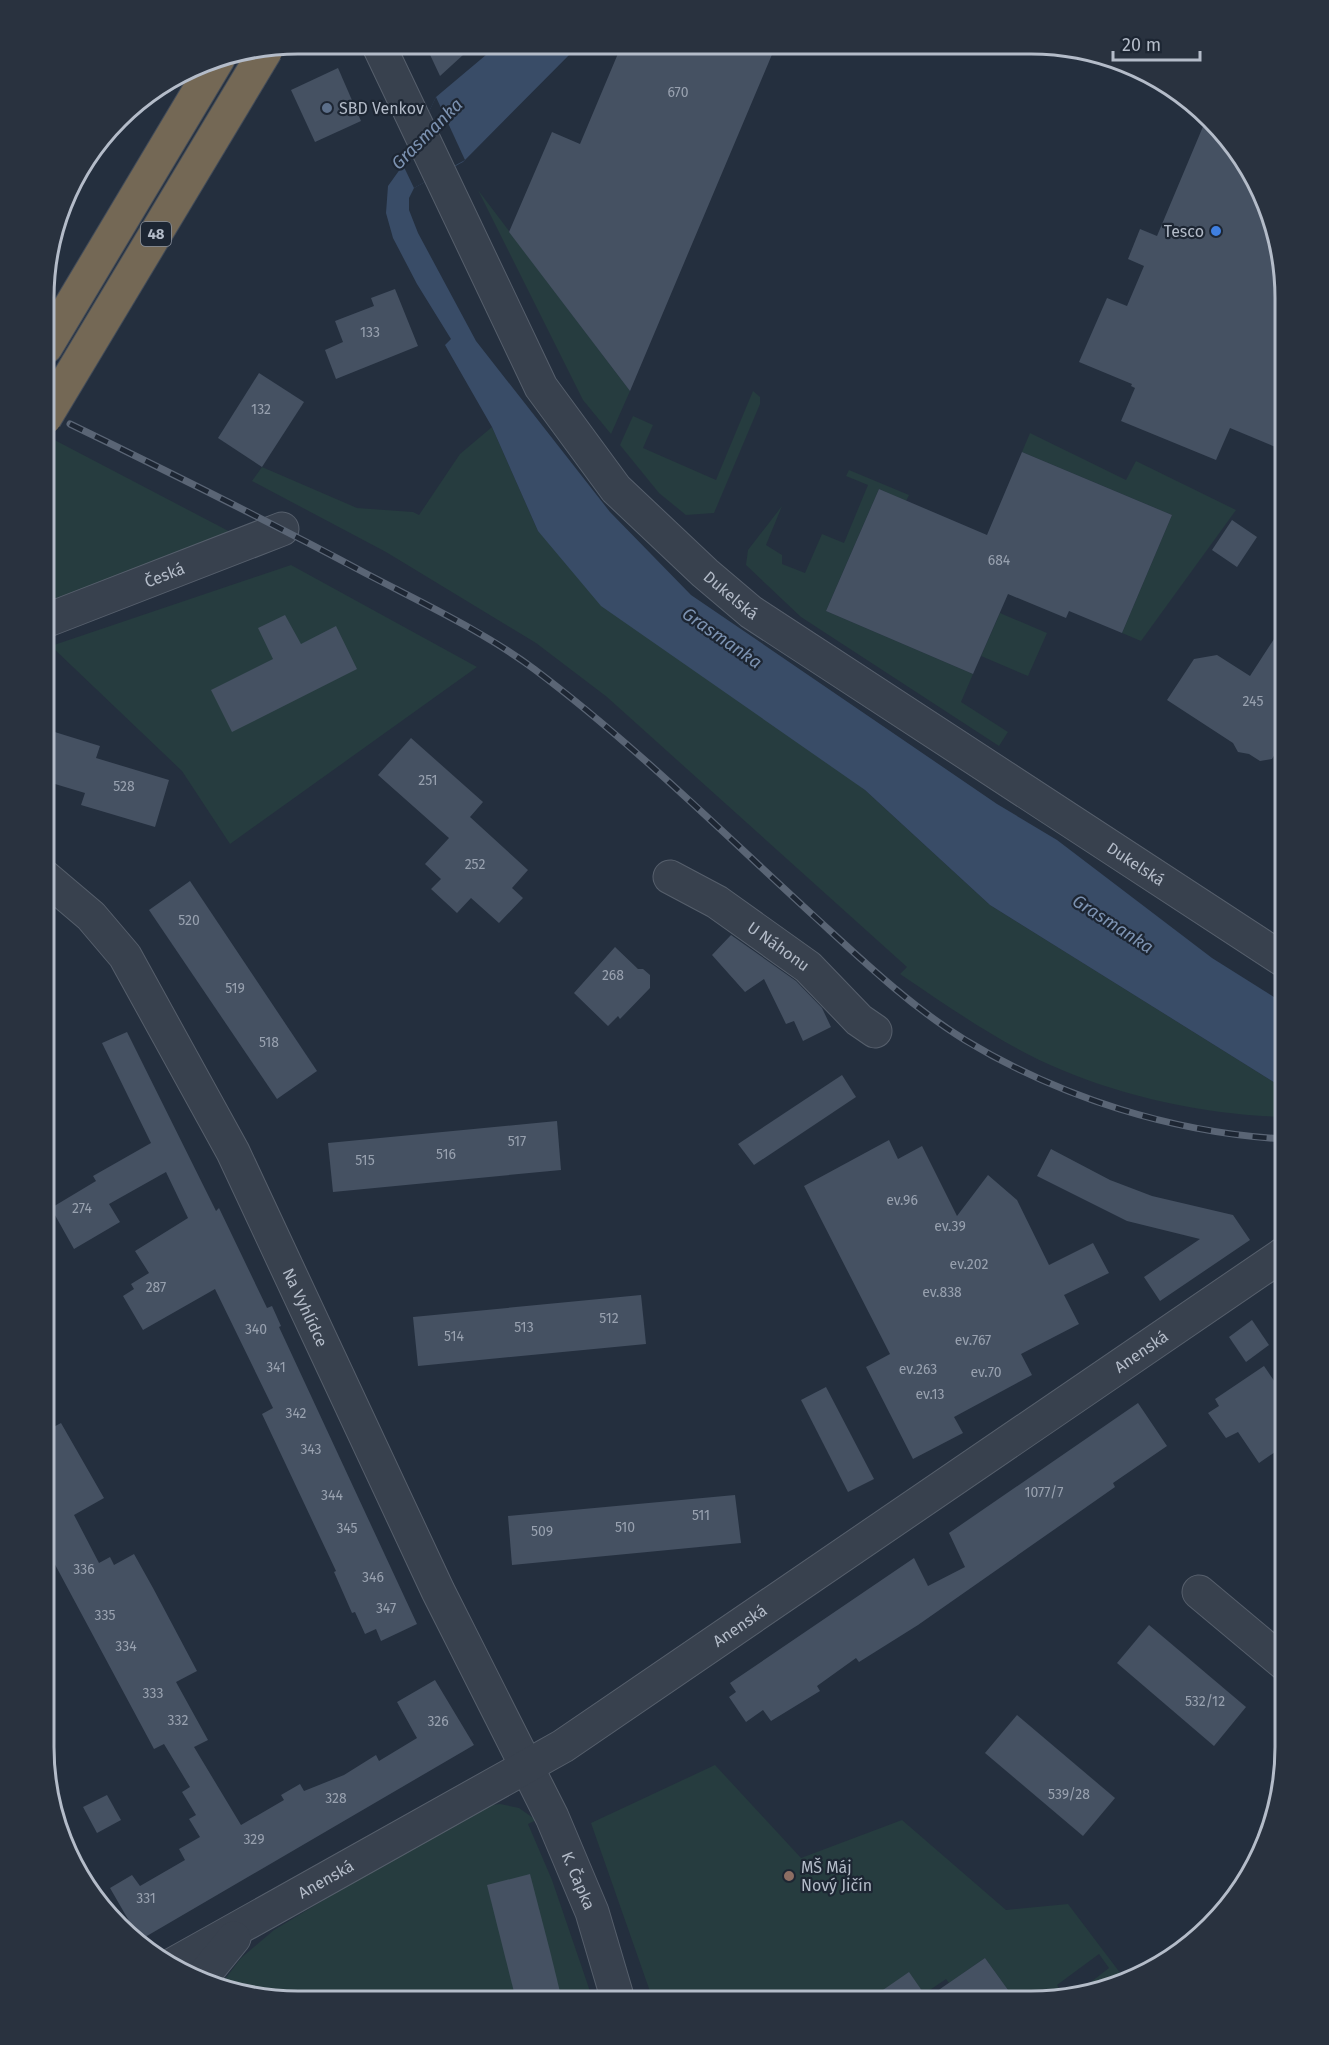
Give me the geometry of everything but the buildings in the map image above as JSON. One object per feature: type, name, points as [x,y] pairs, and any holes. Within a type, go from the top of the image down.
[{"type":"highway","name":"48","points":[[54,403],[262,57]]},
{"type":"highway","name":"48","points":[[54,332],[211,71]]},
{"type":"street","name":"Dukelská","points":[[383,54],[438,175],[542,387],[616,489],[705,573],[751,612],[1275,954]]},
{"type":"street","name":"Česká","points":[[54,618],[282,529]]},
{"type":"street","name":"U Náhonu","points":[[670,877],[717,903],[808,967],[859,1020],[875,1031]]},
{"type":"street","name":"Na Vyhlídce","points":[[54,885],[91,916],[125,956],[233,1152],[438,1591],[526,1767]]},
{"type":"street","name":"Anenská","points":[[180,1960],[563,1746],[1275,1259]]},
{"type":"street","points":[[1198,1592],[1275,1656]]},
{"type":"street","name":"K. Čapka","points":[[526,1767],[552,1817],[591,1912],[615,1991]]},
{"type":"street","points":[[205,1972],[226,1944],[262,1915]]},
{"type":"green space","points":[[478,190],[630,391],[611,434],[583,400]]},
{"type":"green space","points":[[753,391],[760,397],[760,404],[714,513],[686,515],[659,493],[620,445],[633,416],[653,425],[643,448],[716,480]]},
{"type":"green space","points":[[492,427],[538,531],[865,790],[990,905],[1275,1083],[1275,1117],[1200,1109],[1116,1089],[1062,1070],[1020,1050],[979,1026],[900,974],[907,967],[607,697],[536,643],[386,552],[252,481],[262,467],[357,508],[413,512],[419,515],[460,454]]},
{"type":"green space","points":[[1030,433],[1126,480],[1136,461],[1236,510],[1141,641],[1122,633],[1172,515],[1022,452]]},
{"type":"green space","points":[[54,440],[238,536],[54,606]]},
{"type":"green space","points":[[849,470],[909,495],[906,501],[879,489],[826,611],[973,674],[961,702],[1008,732],[999,746],[801,617],[746,565],[748,550],[782,506],[766,545],[782,555],[782,564],[805,573],[822,534],[844,543],[868,485],[846,476]]},
{"type":"green space","points":[[291,565],[477,667],[230,844],[182,771],[54,649],[54,645]]},
{"type":"green space","points":[[1000,613],[1047,633],[1028,676],[981,656]]},
{"type":"green space","name":"MŠ Máj Nový Jičín","points":[[715,1765],[801,1858],[902,1820],[1006,1910],[1068,1904],[1120,1973],[1088,1984],[1109,1968],[1099,1954],[1057,1985],[1060,1989],[1009,1991],[985,1958],[949,1983],[946,1979],[928,1991],[650,1991],[591,1823]]},
{"type":"green space","points":[[500,1804],[519,1808],[536,1820],[528,1824],[552,1880],[590,1991],[298,1991],[266,1989],[225,1980],[241,1958],[274,1930],[430,1836],[485,1806]]},
{"type":"water","name":"Grasmanka","points":[[487,54],[570,54],[463,162],[414,188],[409,198],[409,210],[418,233],[476,341],[610,512],[691,595],[997,804],[1057,840],[1212,958],[1275,998],[1275,1083],[990,905],[865,790],[601,606],[538,531],[492,427],[445,345],[451,339],[417,284],[393,238],[386,213],[388,186],[403,165],[436,97]]},
{"type":"pier","points":[[436,97],[465,160],[414,188],[403,165]]},
{"type":"railway","points":[[70,424],[452,618],[514,655],[571,698],[643,758],[887,982],[965,1040],[1040,1079],[1119,1109],[1202,1129],[1275,1138]]},
{"type":"place","name":"SBD Venkov","points":[[327,108]]},
{"type":"place","name":"Tesco","points":[[1216,231]]},
{"type":"place","name":"MŠ Máj Nový Jičín","points":[[789,1876]]}]
